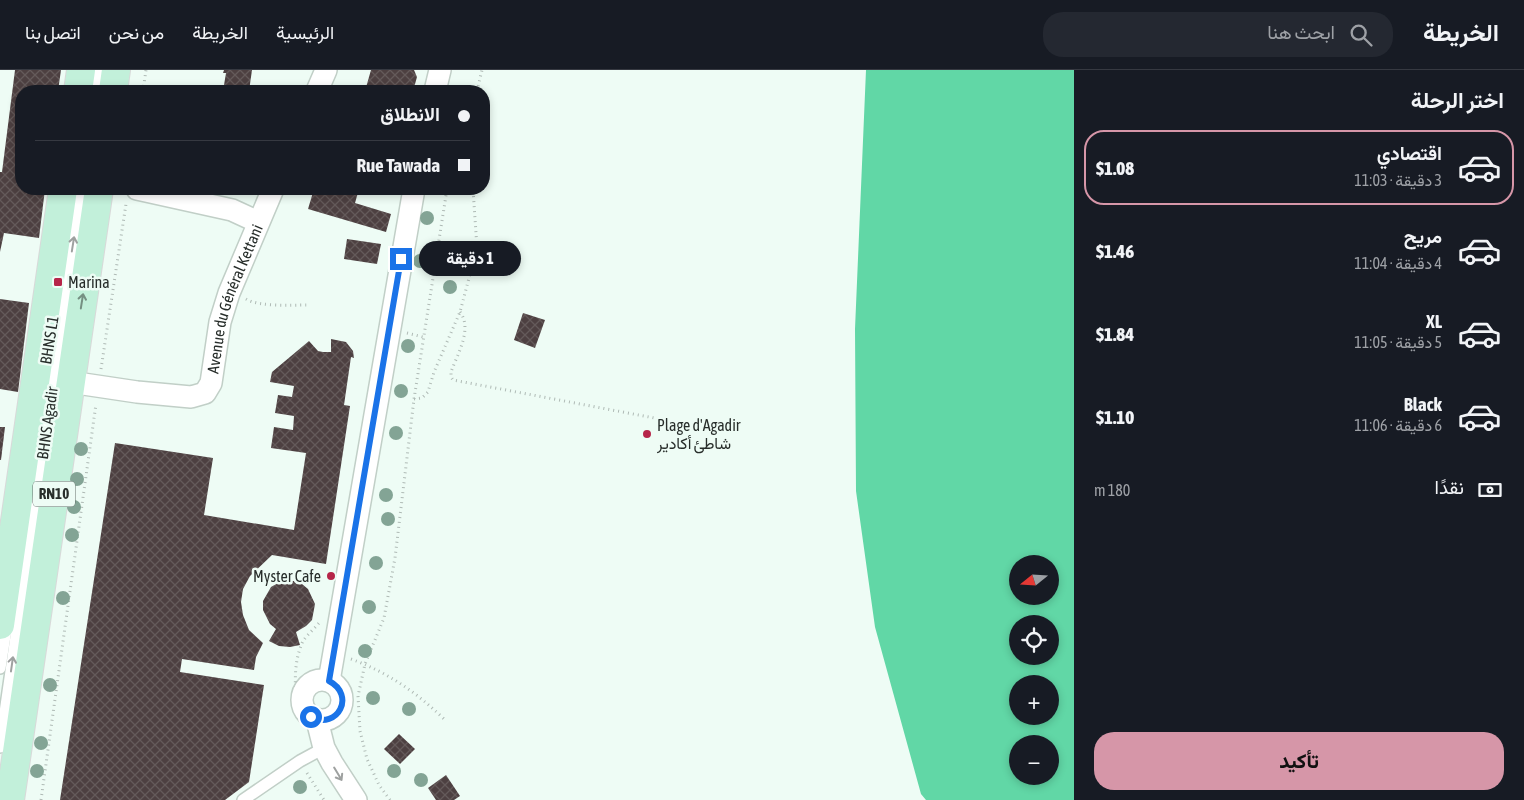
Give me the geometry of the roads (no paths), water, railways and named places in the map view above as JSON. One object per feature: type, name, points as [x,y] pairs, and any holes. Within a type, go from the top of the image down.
[{"type":"main road","points":[[79,85],[81,70]]},
{"type":"main road","points":[[114,85],[116,70]]},
{"type":"main road","name":"RN10","points":[[0,625],[62,195]]},
{"type":"main road","name":"RN10","points":[[10,800],[98,195]]},
{"type":"street","points":[[320,85],[326,70]]},
{"type":"street","points":[[436,85],[440,70]]},
{"type":"street","points":[[138,195],[232,210],[258,222]]},
{"type":"street","name":"Avenue du Général Kettani","points":[[70,382],[137,392],[191,397],[205,393],[212,383],[220,322],[230,292],[270,195]]},
{"type":"street","points":[[329,681],[413,195]]},
{"type":"street","points":[[317,720],[330,719],[336,715],[342,703],[340,690],[329,681],[316,681],[306,688],[302,700],[306,712],[317,720],[324,748],[337,772],[356,800]]},
{"type":"lane","points":[[88,85],[90,70]]},
{"type":"lane","points":[[97,85],[100,70]]},
{"type":"lane","name":"BHNS L1","points":[[0,668],[71,195]]},
{"type":"lane","name":"BHNS Agadir","points":[[0,747],[80,195]]},
{"type":"lane","points":[[243,800],[300,761],[324,748]]},
{"type":"place","name":"Marina","points":[[58,282]]},
{"type":"place","name":"Plage d'Agadir شاطئ أكادير","points":[[647,434]]},
{"type":"place","name":"Myster Cafe","points":[[331,576]]}]
